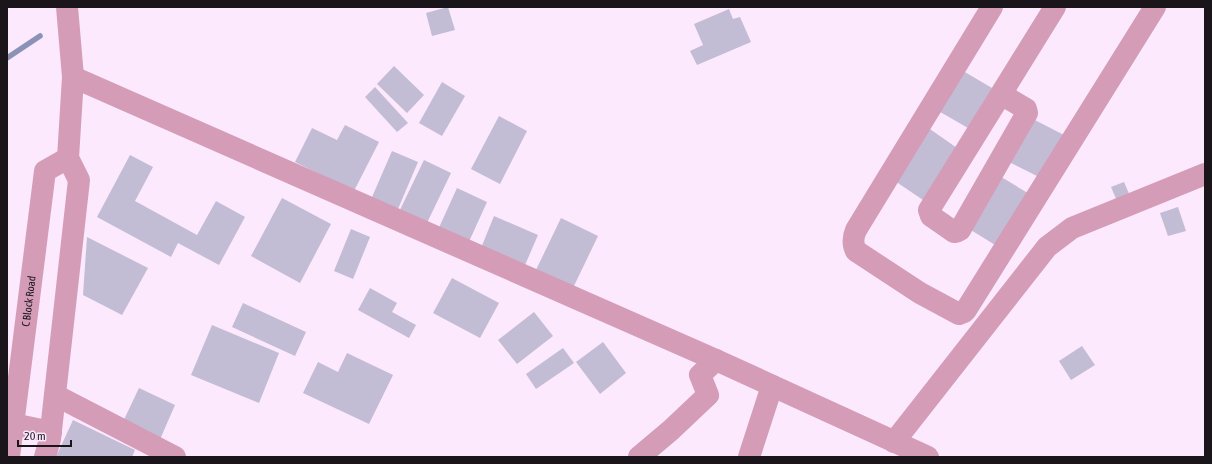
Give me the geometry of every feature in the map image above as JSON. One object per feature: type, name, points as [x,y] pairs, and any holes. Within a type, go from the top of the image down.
[{"type":"street","points":[[45,457],[51,432],[79,180],[68,158],[73,77],[67,7]]},
{"type":"street","points":[[992,7],[856,230],[853,240],[853,246],[856,251],[920,293],[958,314],[961,314],[966,310],[1155,7]]},
{"type":"street","points":[[1002,94],[1027,111],[960,230],[954,232],[931,216],[930,210],[1055,7]]},
{"type":"street","points":[[73,77],[716,360],[928,457]]},
{"type":"street","points":[[968,147],[997,164]]},
{"type":"street","name":"C Block Road","points":[[9,457],[45,171],[68,158]]},
{"type":"street","points":[[894,442],[1047,247],[1072,228],[1205,174]]},
{"type":"street","points":[[640,457],[708,395],[700,375],[716,360]]},
{"type":"street","points":[[749,457],[772,386]]},
{"type":"street","points":[[55,395],[175,457]]},
{"type":"street","points":[[13,424],[51,432]]},
{"type":"building","points":[[448,7],[455,30],[432,36],[426,13]]},
{"type":"building","points":[[729,9],[733,19],[740,17],[751,42],[697,65],[690,51],[703,45],[694,24]]},
{"type":"building","points":[[394,66],[424,95],[407,113],[377,84]]},
{"type":"building","points":[[958,68],[992,88],[968,128],[935,109]]},
{"type":"building","points":[[442,82],[465,96],[442,136],[419,123]]},
{"type":"building","points":[[375,87],[408,123],[397,132],[365,97]]},
{"type":"building","points":[[499,116],[527,131],[500,184],[471,169]]},
{"type":"building","points":[[1027,116],[1064,135],[1041,178],[1005,160]]},
{"type":"building","points":[[345,125],[379,142],[354,191],[295,162],[312,128],[337,140]]},
{"type":"building","points":[[927,127],[957,148],[923,200],[892,179]]},
{"type":"building","points":[[392,151],[418,162],[395,216],[369,204]]},
{"type":"building","points":[[130,155],[153,167],[135,201],[197,235],[216,201],[245,217],[219,265],[178,243],[171,257],[97,217]]},
{"type":"building","points":[[424,160],[451,173],[425,227],[398,214]]},
{"type":"building","points":[[998,175],[1031,195],[1000,248],[966,227]]},
{"type":"building","points":[[1124,182],[1133,203],[1120,208],[1111,187]]},
{"type":"building","points":[[457,188],[487,202],[467,246],[437,232]]},
{"type":"building","points":[[282,198],[331,224],[300,283],[251,256]]},
{"type":"building","points":[[1178,207],[1186,231],[1168,236],[1160,213]]},
{"type":"building","points":[[494,216],[538,235],[522,272],[479,253]]},
{"type":"building","points":[[561,218],[598,236],[572,290],[535,272]]},
{"type":"building","points":[[351,229],[370,237],[353,279],[334,271]]},
{"type":"building","points":[[87,237],[148,268],[122,315],[83,295]]},
{"type":"building","points":[[452,278],[499,303],[480,338],[433,313]]},
{"type":"building","points":[[370,288],[397,303],[392,312],[416,325],[409,338],[358,310]]},
{"type":"building","points":[[243,303],[306,332],[295,356],[232,327]]},
{"type":"building","points":[[534,312],[553,336],[517,364],[498,340]]},
{"type":"building","points":[[212,325],[279,353],[259,403],[191,375]]},
{"type":"building","points":[[603,342],[626,373],[600,394],[576,362]]},
{"type":"building","points":[[1082,346],[1095,365],[1071,380],[1059,361]]},
{"type":"building","points":[[563,348],[574,363],[536,389],[526,374]]},
{"type":"building","points":[[347,353],[393,375],[369,424],[303,393],[318,362],[338,372]]},
{"type":"building","points":[[139,388],[175,405],[158,444],[121,426]]},
{"type":"building","points":[[73,420],[135,450],[132,457],[56,457]]},
{"type":"waterway","points":[[7,58],[40,36]]}]
